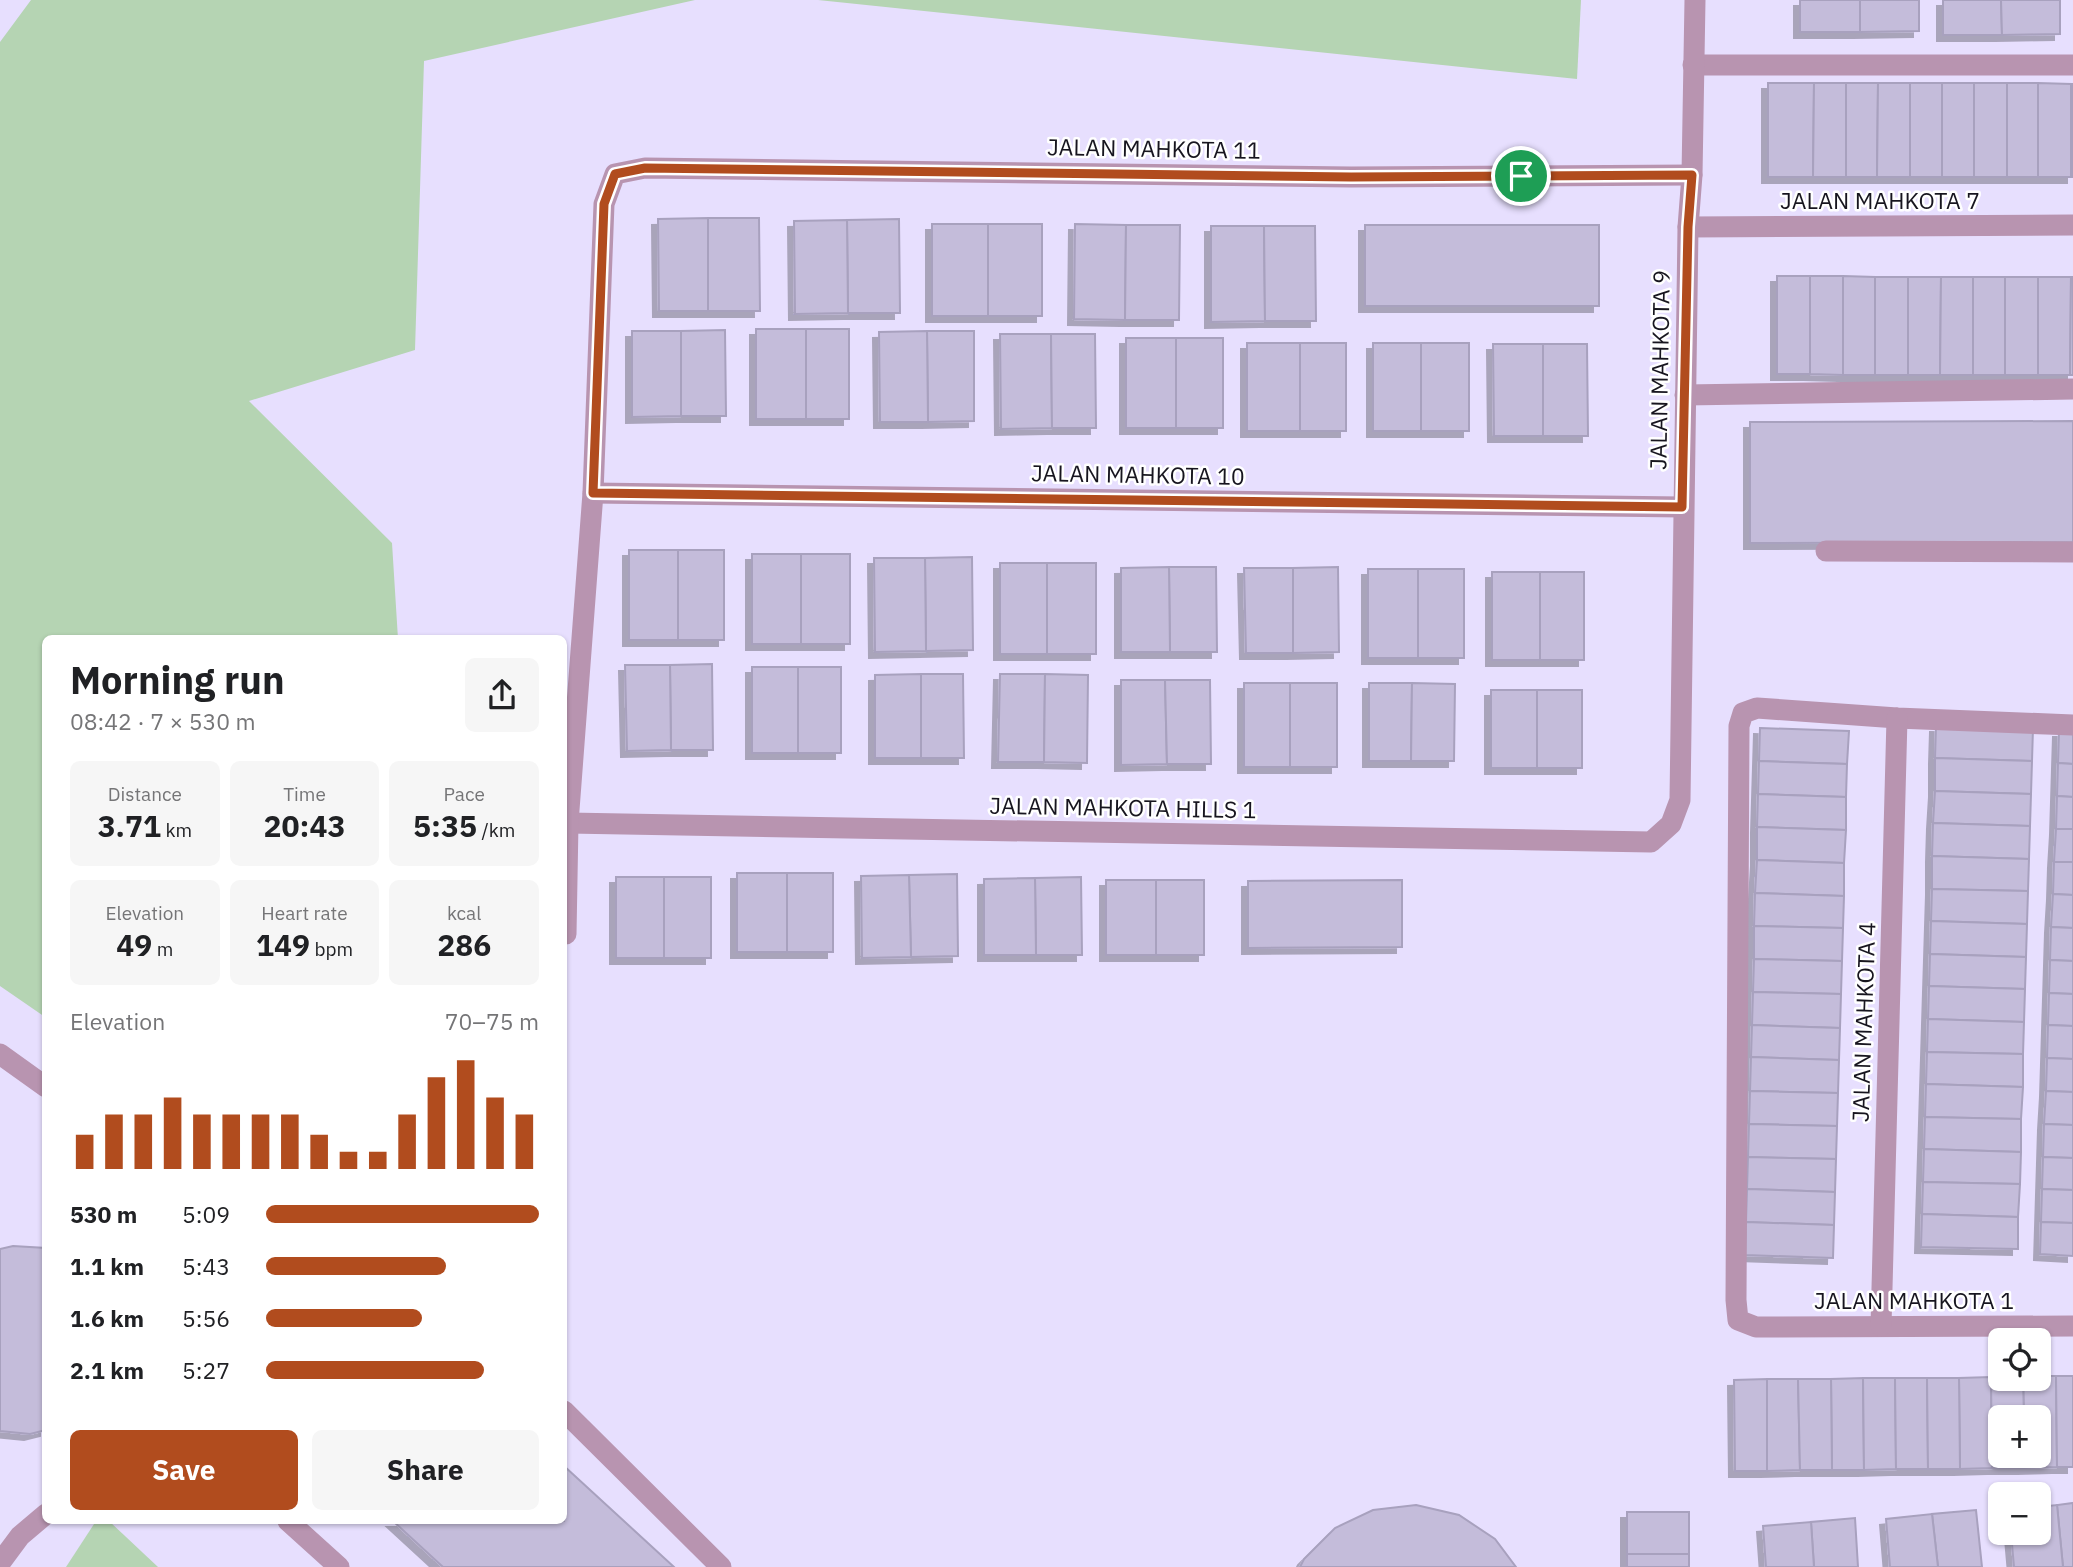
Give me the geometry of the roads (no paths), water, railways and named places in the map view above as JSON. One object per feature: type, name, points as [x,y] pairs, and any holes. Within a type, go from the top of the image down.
[{"type":"street","name":"JALAN MAHKOTA 9","points":[[1671,824],[1680,800],[1682,507],[1695,0]]},
{"type":"street","points":[[1693,65],[2073,65]]},
{"type":"street","name":"JALAN MAHKOTA 11","points":[[593,493],[604,204],[615,174],[645,168],[1351,177],[1692,175]]},
{"type":"street","name":"JALAN MAHKOTA 7","points":[[1688,227],[2073,225]]},
{"type":"street","points":[[1685,395],[2073,389]]},
{"type":"street","points":[[567,878],[568,823],[593,493]]},
{"type":"street","name":"JALAN MAHKOTA 10","points":[[593,493],[1682,507]]},
{"type":"street","points":[[1826,551],[2073,552]]},
{"type":"street","name":"JALAN MAHKOTA 1","points":[[1897,719],[1757,709],[1743,713],[1739,726],[1738,1320],[1756,1327],[2073,1326]]},
{"type":"street","points":[[1897,719],[2073,725]]},
{"type":"street","name":"JALAN MAHKOTA 4","points":[[1881,1326],[1897,719]]},
{"type":"street","name":"JALAN MAHKOTA HILLS 1","points":[[568,823],[1651,842],[1671,824]]},
{"type":"street","points":[[0,1054],[42,1084]]},
{"type":"street","points":[[567,1414],[721,1567]]},
{"type":"street","points":[[0,1563],[20,1536],[42,1517]]},
{"type":"street","points":[[291,1524],[339,1567]]}]
